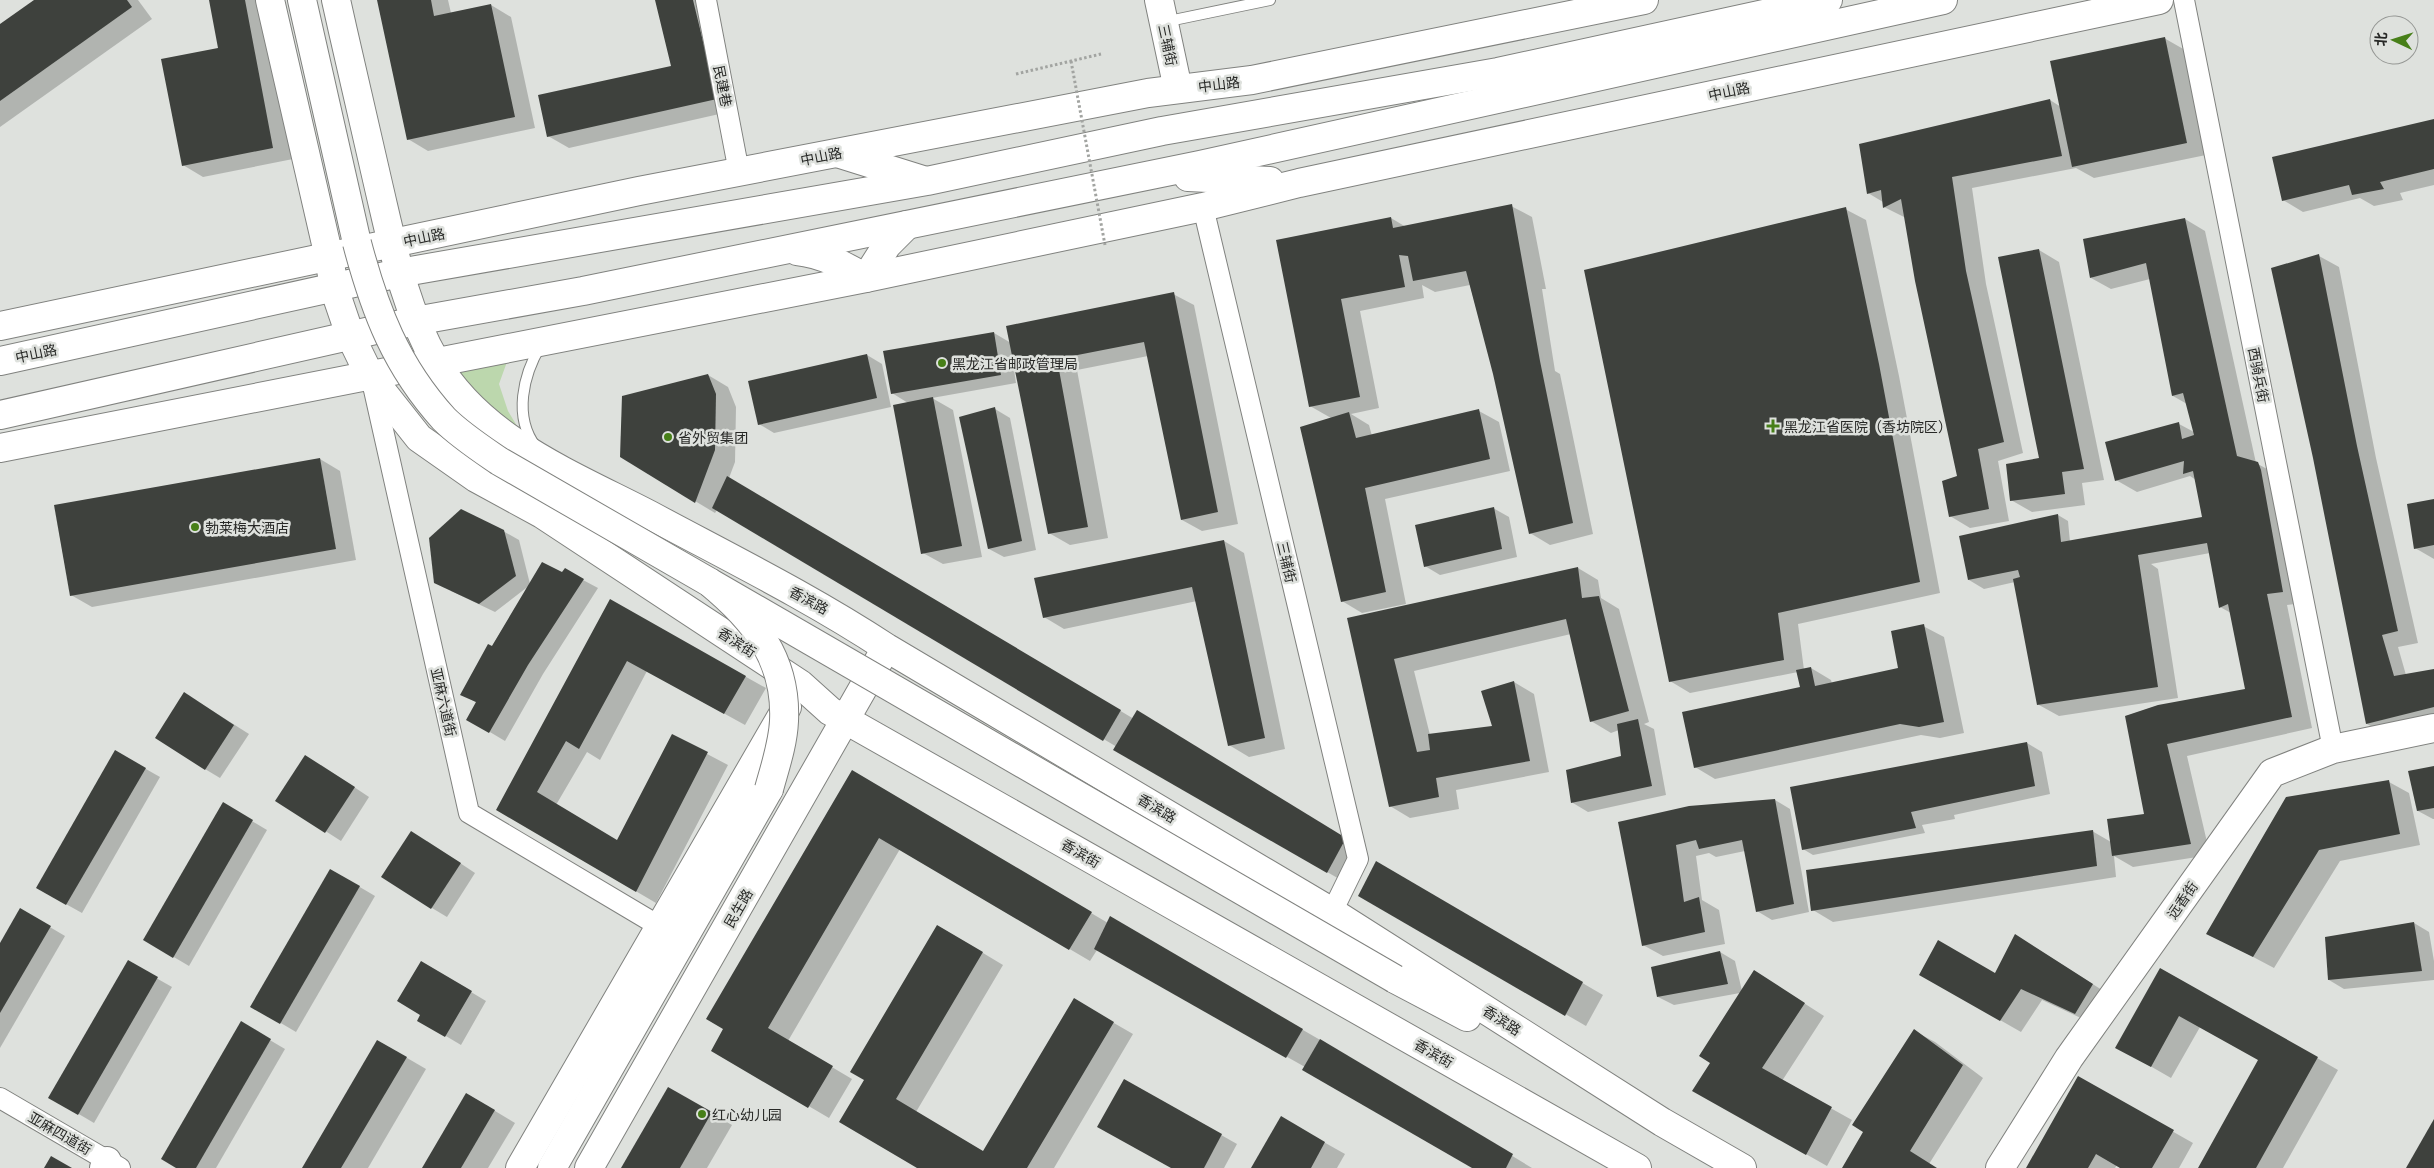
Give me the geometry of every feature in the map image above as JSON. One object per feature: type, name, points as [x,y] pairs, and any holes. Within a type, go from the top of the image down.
[{"type":"main road","name":"香滨街","points":[[270,0],[329,257],[334,288],[350,335],[370,376],[419,438],[476,478],[542,514],[800,684],[830,712],[1637,1168]]},
{"type":"main road","points":[[302,0],[368,284],[392,346],[409,374],[445,420],[484,451],[1395,979],[1662,1122]]},
{"type":"main road","name":"香滨路","points":[[336,0],[399,273],[415,321],[436,363],[459,395],[486,422],[502,435],[560,467],[833,613],[886,648],[1332,912],[1662,1122],[1742,1168]]},
{"type":"main road","name":"中山路","points":[[0,326],[739,172],[1148,93],[1252,80],[1644,0]]},
{"type":"main road","name":"中山路","points":[[0,362],[399,273],[927,181],[1162,131],[1498,72],[1828,0]]},
{"type":"main road","points":[[0,415],[415,321],[583,291],[1150,176],[1943,0]]},
{"type":"main road","name":"中山路","points":[[1298,183],[2159,0]]},
{"type":"main road","name":"三辅街","points":[[1161,11],[1178,89]]},
{"type":"main road","points":[[1162,131],[1252,80]]},
{"type":"main road","points":[[838,153],[927,181]]},
{"type":"main road","points":[[1150,176],[1298,183]]},
{"type":"main road","points":[[0,448],[866,278],[1203,208],[1298,183]]},
{"type":"main road","points":[[866,278],[887,245],[907,225]]},
{"type":"main road","points":[[783,250],[810,253],[836,260],[866,278]]},
{"type":"main road","points":[[552,1168],[769,789],[784,722],[782,686],[773,657],[759,631],[737,605],[709,582]]},
{"type":"main road","name":"民生路","points":[[589,1168],[886,648]]},
{"type":"main road","points":[[520,1168],[800,684]]},
{"type":"main road","name":"远香街","points":[[2000,1168],[2069,1058],[2272,773],[2333,749],[2434,728]]},
{"type":"street","name":"民建巷","points":[[706,0],[739,172]]},
{"type":"street","name":"西骑兵街","points":[[2184,0],[2333,749]]},
{"type":"street","name":"三辅街","points":[[1203,208],[1358,859],[1332,912]]},
{"type":"street","name":"亚麻六道街","points":[[370,376],[469,812],[659,926]]},
{"type":"street","name":"亚麻四道街","points":[[0,1098],[110,1166]]},
{"type":"lane","points":[[1161,11],[1270,0]]},
{"type":"lane","points":[[542,343],[529,366],[525,382],[523,412],[526,429],[534,445],[560,467]]},
{"type":"path","points":[[1016,74],[1101,54]]},
{"type":"path","points":[[1071,61],[1106,245]]},
{"type":"green space","points":[[516,337],[499,384],[508,411],[523,436],[506,434],[442,356]]},
{"type":"building","points":[[34,0],[127,0],[132,7],[0,101],[0,24]]},
{"type":"building","points":[[209,0],[245,0],[273,148],[182,166],[161,59],[218,48]]},
{"type":"building","points":[[377,0],[431,0],[434,16],[491,4],[515,117],[407,140]]},
{"type":"building","points":[[655,0],[693,0],[717,99],[547,137],[538,95],[671,66]]},
{"type":"building","points":[[2165,37],[2187,143],[2072,167],[2050,61]]},
{"type":"building","points":[[2050,99],[2062,156],[1952,177],[1966,271],[2004,442],[1978,449],[1989,509],[1949,517],[1942,481],[1957,476],[1915,281],[1901,199],[1883,208],[1881,190],[1867,194],[1859,144]]},
{"type":"building","points":[[2434,119],[2434,169],[2380,182],[2384,189],[2352,195],[2349,185],[2282,201],[2272,157]]},
{"type":"building","points":[[1512,204],[1540,361],[1573,523],[1529,534],[1493,374],[1466,271],[1413,281],[1408,256],[1399,255],[1405,287],[1341,299],[1360,397],[1309,407],[1276,240],[1391,217],[1393,228]]},
{"type":"building","points":[[1846,207],[1879,364],[1920,582],[1778,613],[1784,660],[1669,682],[1584,270]]},
{"type":"building","points":[[2185,218],[2237,456],[2258,462],[2261,470],[2283,592],[2267,594],[2292,717],[2167,744],[2191,844],[2112,856],[2107,819],[2144,814],[2125,716],[2158,705],[2245,689],[2228,604],[2219,608],[2207,543],[2138,555],[2158,687],[2037,705],[2013,579],[2020,577],[2018,570],[1968,580],[1959,536],[2058,514],[2061,542],[2202,517],[2193,471],[2183,474],[2184,461],[2115,481],[2105,442],[2179,422],[2182,439],[2194,435],[2183,393],[2172,396],[2146,263],[2090,278],[2083,239]]},
{"type":"building","points":[[2039,249],[2084,469],[2062,472],[2065,494],[2010,501],[2006,464],[2039,458],[1998,257]]},
{"type":"building","points":[[2319,254],[2357,446],[2398,631],[2382,635],[2394,676],[2434,669],[2434,707],[2366,724],[2313,458],[2271,268]]},
{"type":"building","points":[[1174,292],[1218,512],[1181,520],[1144,342],[1057,359],[1088,527],[1048,534],[1006,326]]},
{"type":"building","name":"黑龙江省邮政管理局","points":[[994,332],[1001,375],[891,394],[883,351]]},
{"type":"building","points":[[867,354],[877,398],[758,425],[748,381]]},
{"type":"building","name":"省外贸集团","points":[[708,374],[716,394],[715,450],[695,503],[620,457],[622,396]]},
{"type":"building","points":[[933,397],[962,546],[921,554],[893,405]]},
{"type":"building","points":[[995,407],[1022,541],[988,549],[959,417]]},
{"type":"building","points":[[1479,409],[1490,459],[1365,488],[1386,592],[1341,602],[1300,427],[1349,412],[1356,438]]},
{"type":"building","name":"勃莱梅大酒店","points":[[320,458],[336,549],[70,596],[54,505]]},
{"type":"building","points":[[727,476],[1121,710],[1103,741],[712,508]]},
{"type":"building","points":[[2434,499],[2434,545],[2414,549],[2407,504]]},
{"type":"building","points":[[1494,507],[1502,549],[1424,567],[1415,525]]},
{"type":"building","points":[[461,509],[504,530],[516,576],[479,604],[434,583],[429,538]]},
{"type":"building","points":[[1224,540],[1265,738],[1228,746],[1192,587],[1043,618],[1034,578]]},
{"type":"building","points":[[542,562],[562,572],[565,568],[584,579],[528,665],[489,733],[466,720],[476,702],[460,695],[488,644],[492,646]]},
{"type":"building","points":[[1578,567],[1582,598],[1599,596],[1629,711],[1590,722],[1566,619],[1394,659],[1417,752],[1430,750],[1428,734],[1492,726],[1481,691],[1514,681],[1530,761],[1436,778],[1439,797],[1389,807],[1347,618]]},
{"type":"building","points":[[610,599],[746,676],[724,714],[627,661],[579,749],[566,741],[537,792],[617,840],[672,734],[708,752],[636,892],[496,810]]},
{"type":"building","points":[[1924,624],[1944,722],[1919,727],[1900,724],[1694,768],[1682,712],[1800,687],[1796,670],[1811,667],[1815,686],[1898,668],[1891,631]]},
{"type":"building","points":[[184,692],[234,725],[205,770],[155,738]]},
{"type":"building","points":[[1137,710],[1346,838],[1327,873],[1113,750]]},
{"type":"building","points":[[1638,719],[1652,786],[1571,803],[1566,770],[1621,756],[1617,724]]},
{"type":"building","points":[[2027,742],[2035,786],[1911,812],[1916,828],[1802,850],[1790,787]]},
{"type":"building","points":[[115,750],[146,768],[66,905],[36,888]]},
{"type":"building","points":[[305,755],[355,787],[325,833],[275,801]]},
{"type":"building","points":[[2434,766],[2434,808],[2417,811],[2408,771]]},
{"type":"building","points":[[852,770],[1092,912],[1069,950],[879,838],[768,1028],[833,1066],[808,1108],[711,1051],[723,1029],[706,1019]]},
{"type":"building","points":[[2389,780],[2400,834],[2319,850],[2253,957],[2206,934],[2286,797]]},
{"type":"building","points":[[1775,799],[1794,904],[1756,912],[1742,840],[1699,849],[1696,840],[1676,845],[1684,902],[1699,897],[1705,932],[1642,946],[1618,822],[1689,806]]},
{"type":"building","points":[[223,802],[253,820],[173,958],[143,940]]},
{"type":"building","points":[[2093,830],[2097,866],[1811,911],[1806,870]]},
{"type":"building","points":[[411,831],[461,863],[431,909],[381,877]]},
{"type":"building","points":[[1376,861],[1583,982],[1565,1016],[1358,896]]},
{"type":"building","points":[[330,869],[360,886],[280,1024],[250,1007]]},
{"type":"building","points":[[20,908],[51,926],[0,1013],[0,943]]},
{"type":"building","points":[[1110,916],[1303,1029],[1286,1058],[1094,949]]},
{"type":"building","points":[[2414,922],[2422,971],[2328,980],[2325,937]]},
{"type":"building","points":[[937,925],[983,952],[896,1099],[983,1151],[1074,998],[1114,1022],[1027,1168],[917,1168],[839,1122],[864,1080],[850,1072]]},
{"type":"building","points":[[2015,934],[2093,984],[2075,1014],[2021,989],[2000,1021],[1919,975],[1938,940],[1995,973]]},
{"type":"building","points":[[1720,951],[1728,984],[1657,997],[1651,967]]},
{"type":"building","points":[[128,960],[158,977],[78,1115],[48,1098]]},
{"type":"building","points":[[421,961],[472,991],[445,1037],[417,1021],[420,1015],[397,1001]]},
{"type":"building","points":[[2160,968],[2318,1057],[2256,1168],[2198,1168],[2258,1060],[2179,1016],[2151,1067],[2115,1048]]},
{"type":"building","points":[[1754,970],[1805,1003],[1762,1068],[1832,1107],[1806,1155],[1692,1091],[1710,1063],[1699,1056]]},
{"type":"building","points":[[241,1021],[271,1039],[196,1168],[176,1168],[161,1159]]},
{"type":"building","points":[[1914,1029],[1963,1065],[1910,1151],[1937,1168],[1842,1168],[1863,1132],[1852,1125]]},
{"type":"building","points":[[1320,1039],[1513,1154],[1506,1168],[1472,1168],[1302,1070]]},
{"type":"building","points":[[377,1040],[407,1057],[341,1168],[302,1168]]},
{"type":"building","points":[[2078,1076],[2174,1130],[2152,1168],[2120,1168],[2096,1154],[2088,1168],[2026,1168]]},
{"type":"building","points":[[1124,1079],[1222,1134],[1204,1168],[1171,1168],[1097,1127]]},
{"type":"building","points":[[668,1087],[712,1112],[680,1168],[621,1168]]},
{"type":"building","points":[[466,1093],[495,1110],[461,1168],[422,1168]]},
{"type":"building","points":[[1281,1116],[1325,1142],[1311,1168],[1251,1168]]},
{"type":"building","points":[[2434,1119],[2434,1168],[2406,1168]]},
{"type":"building","points":[[51,1156],[72,1168],[44,1168]]},
{"type":"place","name":"黑龙江省邮政管理局","points":[[942,363]]},
{"type":"place","name":"黑龙江省医院（香坊院区）","points":[[1773,426]]},
{"type":"place","name":"省外贸集团","points":[[668,437]]},
{"type":"place","name":"勃莱梅大酒店","points":[[195,527]]},
{"type":"place","name":"红心幼儿园","points":[[702,1114]]}]
